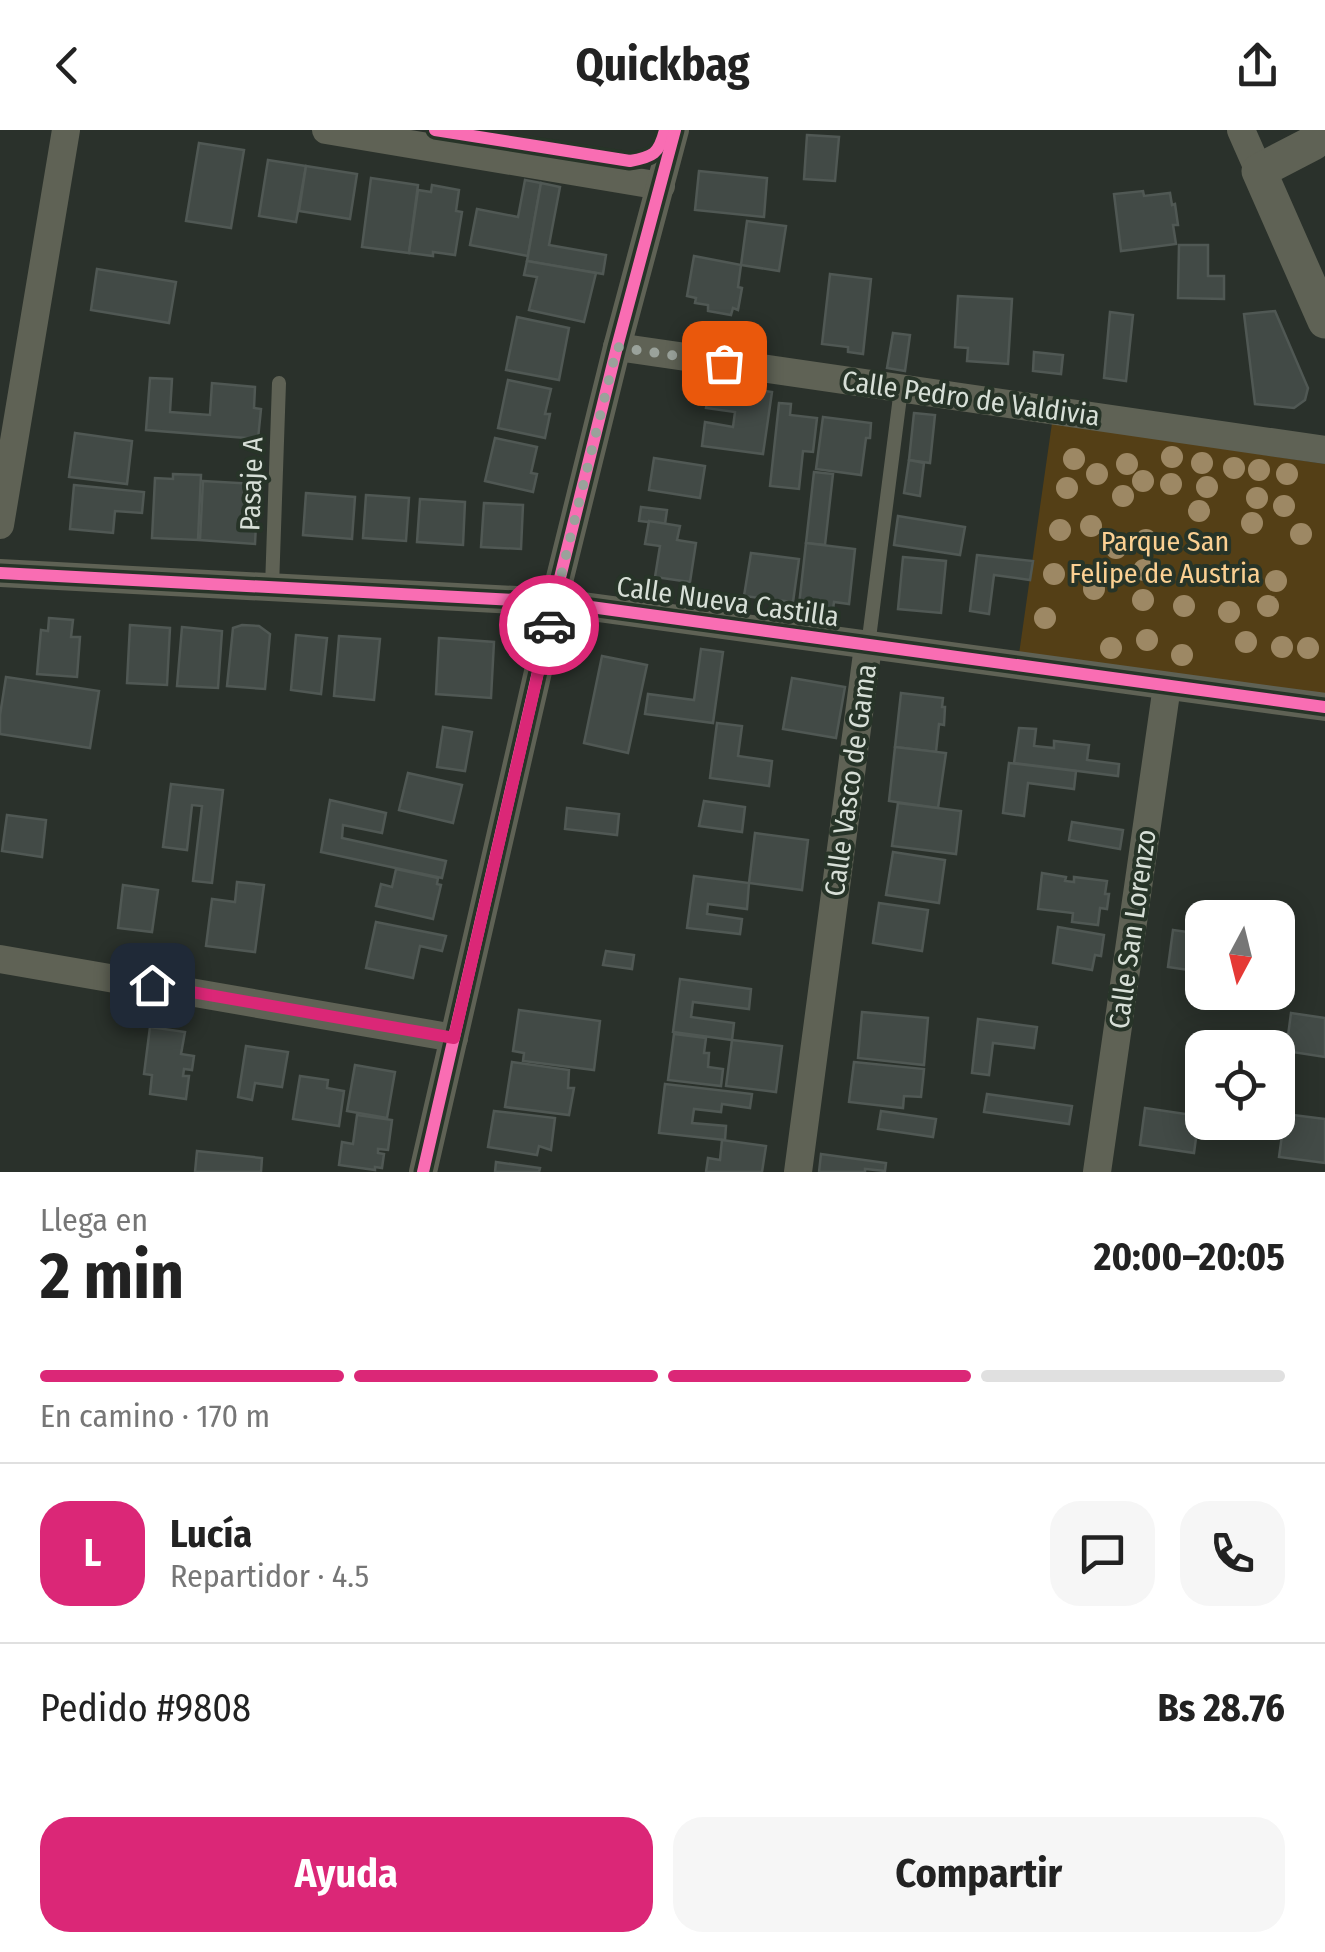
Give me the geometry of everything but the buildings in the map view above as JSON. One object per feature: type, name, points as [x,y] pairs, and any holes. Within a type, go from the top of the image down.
[{"type":"street","points":[[0,525],[66,130]]},
{"type":"street","points":[[326,130],[661,186]]},
{"type":"street","points":[[423,1172],[554,602],[676,130]]},
{"type":"street","points":[[1241,130],[1324,315]]},
{"type":"street","points":[[1260,171],[1313,143],[1323,130]]},
{"type":"street","name":"Calle Pedro de Valdivia","points":[[617,347],[1325,450]]},
{"type":"street","name":"Calle Nueva Castilla","points":[[0,573],[554,602],[1325,707]]},
{"type":"street","name":"Calle Vasco de Gama","points":[[798,1172],[868,646]]},
{"type":"street","name":"Calle San Lorenzo","points":[[1097,1172],[1167,686]]},
{"type":"street","points":[[0,959],[454,1038]]},
{"type":"lane","name":"Pasaje A","points":[[272,587],[280,383]]},
{"type":"lane","name":"Calle Vasco de Gama","points":[[868,646],[901,389]]},
{"type":"green space","name":"Parque San Felipe de Austria","points":[[1052,423],[1325,464],[1325,696],[1019,654]]},
{"type":"cycle path","points":[[435,130],[630,161],[654,153],[665,130]]},
{"type":"cycle path","points":[[423,1172],[554,602],[675,130]]},
{"type":"cycle path","points":[[0,573],[554,602],[1325,707]]},
{"type":"way so far","points":[[549,625],[617,347],[724,363]]},
{"type":"route","points":[[152,985],[454,1038],[549,625]]}]
